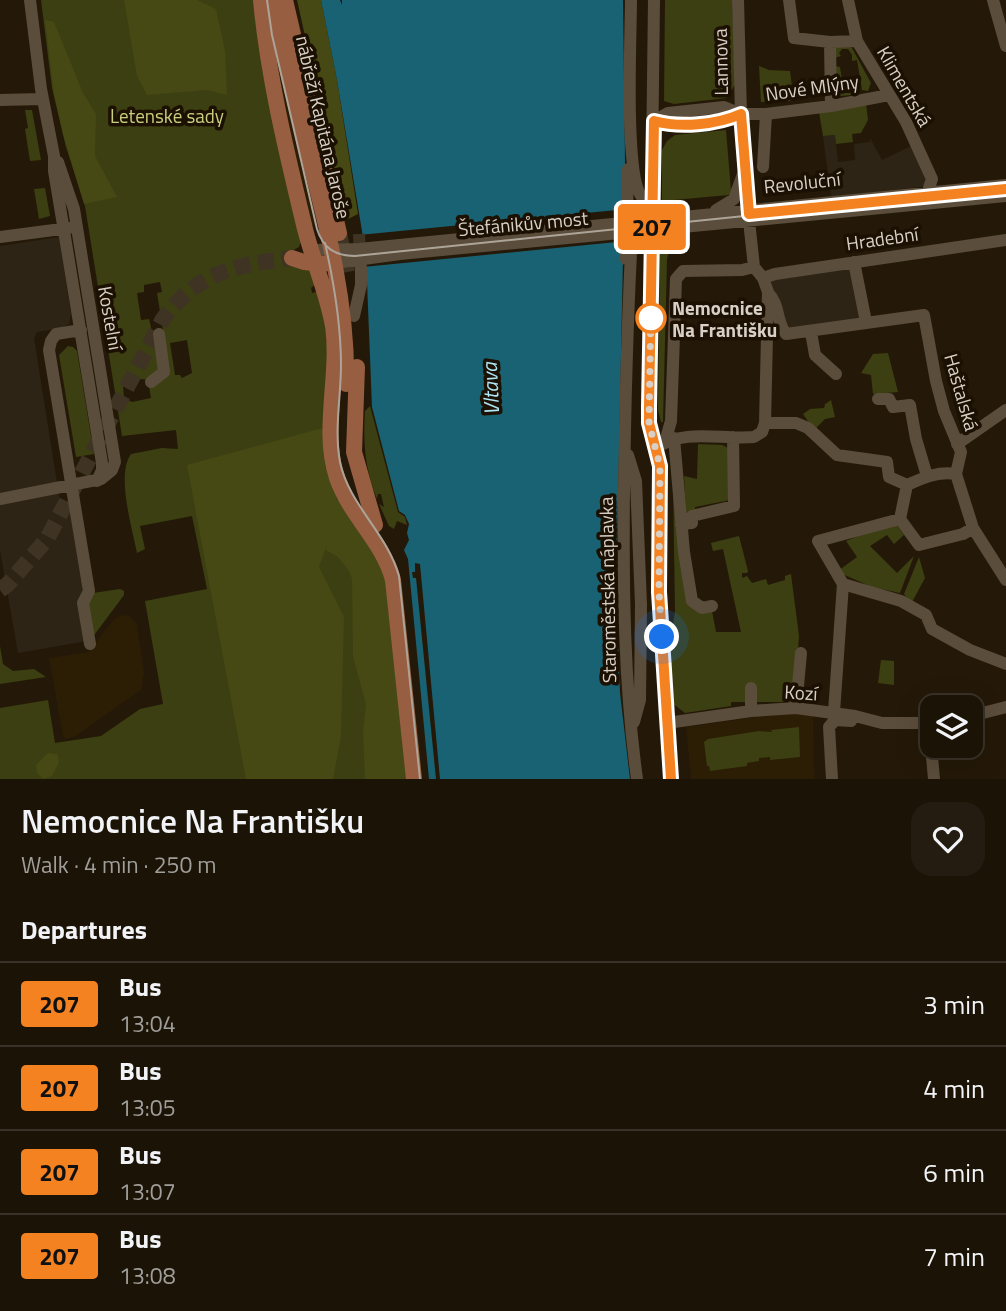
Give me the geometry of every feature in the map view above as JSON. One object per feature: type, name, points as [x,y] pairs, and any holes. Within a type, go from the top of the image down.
[{"type":"main road","name":"nábřeží Kapitána Jaroše","points":[[261,0],[277,99],[333,328],[335,378],[331,442],[335,468],[342,490],[384,556],[393,580],[414,779]]},
{"type":"main road","name":"nábřeží Kapitána Jaroše","points":[[276,0],[283,46],[340,256]]},
{"type":"main road","points":[[285,0],[354,317],[357,364],[354,452],[376,525]]},
{"type":"main road","points":[[314,257],[340,256]]},
{"type":"main road","points":[[340,256],[346,348],[341,452],[343,465],[354,494],[395,558],[402,582],[422,779]]},
{"type":"street","name":"Kostelní","points":[[30,0],[42,99],[115,457],[111,471],[97,481]]},
{"type":"street","points":[[631,0],[629,124],[636,187],[642,197],[653,198]]},
{"type":"street","points":[[654,0],[649,407],[652,432],[665,443],[681,524],[692,601],[707,607]]},
{"type":"street","name":"Lannova","points":[[738,0],[741,114],[754,267]]},
{"type":"street","points":[[789,0],[794,37],[830,42],[857,41]]},
{"type":"street","name":"Klimentská","points":[[848,0],[857,41],[906,122],[932,179],[929,188]]},
{"type":"street","points":[[993,0],[1006,46]]},
{"type":"street","points":[[830,42],[831,106]]},
{"type":"street","name":"Nové Mlýny","points":[[654,121],[668,113],[720,107],[741,114],[766,114],[889,95]]},
{"type":"street","points":[[0,100],[42,99]]},
{"type":"street","points":[[763,167],[766,114]]},
{"type":"street","name":"Staroměstská náplavka","points":[[629,124],[625,276],[629,302]]},
{"type":"street","points":[[705,215],[731,203],[736,197],[745,167]]},
{"type":"street","points":[[691,218],[1006,185]]},
{"type":"street","name":"Revoluční","points":[[749,213],[929,188],[1006,185]]},
{"type":"street","name":"Revoluční","points":[[749,213],[1006,196]]},
{"type":"street","name":"Štefánikův most","points":[[691,218],[722,208],[749,213]]},
{"type":"street","name":"Štefánikův most","points":[[340,256],[400,254],[749,213]]},
{"type":"street","name":"Kostelní","points":[[70,228],[80,330],[102,463],[97,481]]},
{"type":"street","points":[[0,237],[70,228]]},
{"type":"street","name":"Hradební","points":[[763,278],[1006,240]]},
{"type":"street","name":"Staroměstská náplavka","points":[[637,779],[631,736],[624,592],[624,444],[631,253],[637,246],[652,245]]},
{"type":"street","points":[[854,262],[866,322]]},
{"type":"street","points":[[665,443],[686,436],[733,437],[757,435],[762,432],[765,423],[768,292],[763,278],[754,267],[743,270],[683,271],[675,285],[671,421],[665,443],[660,466],[659,592],[671,779]]},
{"type":"street","name":"Haštalská","points":[[768,292],[776,304],[783,332],[790,335],[924,315],[936,380],[962,454],[956,474],[973,528],[1001,564],[1006,580]]},
{"type":"street","name":"Kostelní","points":[[80,330],[56,334],[49,351],[89,591],[83,603],[90,644]]},
{"type":"street","points":[[811,332],[815,355],[836,374]]},
{"type":"street","points":[[151,382],[164,372],[159,334]]},
{"type":"street","points":[[878,399],[889,399],[893,407],[910,405],[927,476]]},
{"type":"street","points":[[957,444],[1006,410]]},
{"type":"street","points":[[765,423],[796,423],[808,428],[837,455],[887,462],[890,477],[907,485],[927,476],[946,472],[956,474]]},
{"type":"street","points":[[681,524],[692,523],[692,516],[734,506],[733,437]]},
{"type":"street","name":"Staroměstská náplavka","points":[[624,444],[636,481],[641,592],[640,700],[631,736]]},
{"type":"street","points":[[0,499],[97,481]]},
{"type":"street","points":[[907,485],[900,519],[919,545],[963,534],[973,528]]},
{"type":"street","points":[[830,746],[823,733],[839,655],[843,584],[818,541],[900,519]]},
{"type":"street","points":[[843,584],[901,601],[926,615],[932,629],[970,650],[1006,664]]},
{"type":"street","name":"Staroměstská náplavka","points":[[641,592],[659,592]]},
{"type":"street","points":[[796,708],[801,653]]},
{"type":"street","points":[[751,688],[751,711]]},
{"type":"street","points":[[983,713],[1006,707]]},
{"type":"street","name":"Kozí","points":[[667,723],[751,711],[796,708],[869,721],[920,723]]},
{"type":"street","points":[[832,779],[831,723],[835,720],[869,721]]},
{"type":"street","points":[[933,758],[934,779]]},
{"type":"shaded area","points":[[265,0],[274,0],[323,223],[309,226],[288,135]]},
{"type":"shaded area","points":[[835,135],[838,162],[855,160],[854,144],[870,142],[870,138],[882,160],[913,145],[928,186],[831,197],[823,136]]},
{"type":"shaded area","points":[[59,237],[71,314],[69,324],[37,332],[34,338],[60,502],[71,500],[86,590],[87,641],[18,653],[0,550],[0,246]]},
{"type":"shaded area","points":[[859,258],[870,326],[784,340],[769,273]]},
{"type":"shaded area","points":[[121,615],[129,616],[137,624],[144,672],[141,690],[74,737],[66,739],[63,736],[49,658],[89,652],[114,619]]},
{"type":"shaded area","points":[[793,712],[813,714],[814,779],[691,779],[686,727]]},
{"type":"green space","name":"Letenské sady","points":[[41,0],[254,0],[301,241],[299,247],[292,251],[311,272],[316,284],[311,288],[312,293],[320,291],[324,309],[339,497],[408,779],[0,779],[0,708],[48,700],[55,743],[101,736],[140,709],[163,704],[145,601],[207,589],[192,516],[140,526],[145,549],[137,553],[125,488],[127,463],[131,454],[162,448],[178,449],[176,430],[122,436],[85,206],[66,147],[52,88]],"holes":[[[160,282],[162,292],[157,293],[163,330],[152,332],[149,319],[141,320],[137,293],[144,292],[144,285]],[[187,340],[192,373],[182,378],[175,375],[170,343]],[[148,380],[151,398],[132,402],[124,398],[123,387],[126,382]]]},
{"type":"green space","points":[[124,0],[197,0],[216,9],[225,51],[227,95],[207,90],[147,95],[137,76]]},
{"type":"green space","points":[[297,0],[321,0],[337,80],[358,214],[346,220]]},
{"type":"green space","points":[[665,0],[732,0],[735,84],[727,98],[674,104],[664,101]]},
{"type":"green space","points":[[45,20],[54,22],[83,93],[96,114],[95,156],[117,197],[84,204],[54,94]]},
{"type":"green space","points":[[847,45],[852,48],[871,83],[868,91],[862,90],[857,60],[852,61],[848,49],[842,49],[839,53],[841,56],[834,58],[835,66],[840,67],[844,93],[850,92],[851,95],[841,96],[837,93],[833,57],[835,47]]},
{"type":"green space","points":[[759,66],[769,70],[790,71],[793,95],[790,96],[791,101],[761,102]]},
{"type":"green space","points":[[866,103],[868,120],[861,133],[852,134],[853,142],[836,144],[835,135],[823,136],[819,112]]},
{"type":"green space","points":[[25,110],[32,110],[41,160],[30,161]]},
{"type":"green space","points":[[726,130],[731,191],[729,195],[662,201],[662,150],[667,141],[675,135]]},
{"type":"green space","points":[[45,188],[50,216],[39,219],[34,189]]},
{"type":"green space","points":[[678,239],[671,245],[667,259],[661,422],[658,410],[660,240]]},
{"type":"green space","points":[[68,346],[77,351],[94,454],[76,457],[59,355]]},
{"type":"green space","points":[[888,353],[898,392],[873,394],[871,375],[861,373],[873,354]]},
{"type":"green space","points":[[831,400],[835,417],[825,419],[814,430],[803,414],[810,409],[824,408]]},
{"type":"green space","points":[[370,406],[398,512],[405,517],[407,525],[397,521],[394,529],[389,526],[379,504],[384,507],[381,494],[378,494],[377,499],[367,466],[364,423],[365,411]]},
{"type":"green space","points":[[323,428],[325,466],[337,501],[339,497],[371,546],[387,580],[408,779],[365,779],[363,731],[366,705],[353,656],[352,579],[338,557],[326,550],[327,545],[319,567],[344,617],[341,736],[333,779],[246,779],[187,465]]},
{"type":"green space","points":[[698,444],[722,445],[730,449],[730,500],[695,507],[695,511],[686,512],[684,476],[697,479]]},
{"type":"green space","points":[[673,479],[689,604],[712,611],[716,632],[741,632],[723,549],[713,551],[711,543],[739,536],[748,571],[742,573],[742,578],[747,576],[752,583],[766,579],[768,585],[785,580],[785,576],[791,574],[799,636],[794,705],[787,702],[731,702],[731,706],[685,713],[672,703],[670,645],[675,611]]},
{"type":"green space","points":[[896,524],[904,535],[894,544],[887,535],[870,546],[897,573],[914,556],[900,593],[872,587],[838,571],[857,557],[846,541],[883,526]]},
{"type":"green space","points":[[919,557],[925,578],[911,604],[904,594]]},
{"type":"green space","points":[[120,589],[124,591],[124,595],[92,638],[86,603],[93,593]]},
{"type":"green space","points":[[0,646],[3,664],[13,671],[34,669],[46,677],[0,684]]},
{"type":"green space","points":[[881,660],[894,661],[894,685],[878,683]]},
{"type":"green space","points":[[799,727],[800,757],[770,760],[770,757],[759,758],[759,761],[747,763],[747,766],[710,771],[707,766],[704,742],[708,739]]},
{"type":"green space","points":[[48,753],[57,754],[59,762],[52,776],[43,779],[37,773],[36,765]]},
{"type":"water","name":"Vltava","points":[[321,0],[340,0],[342,5],[342,0],[623,0],[625,161],[616,595],[620,693],[630,779],[429,779],[408,559],[404,550],[409,540],[409,524],[405,515],[399,511],[372,407],[362,231]]},
{"type":"pier","points":[[627,209],[627,241],[363,267],[359,235]]},
{"type":"pier","points":[[415,563],[420,564],[440,779],[436,779],[416,578],[413,578],[412,572],[415,572]]},
{"type":"tunnel","points":[[339,233],[348,276]]},
{"type":"tunnel","points":[[359,234],[360,257]]},
{"type":"tunnel","points":[[0,590],[47,539],[163,319],[177,303],[190,290],[220,273],[292,258]]},
{"type":"tram line","points":[[267,0],[272,35],[317,229],[326,246],[341,254],[355,256],[1006,189]]},
{"type":"tram line","points":[[325,243],[340,334],[340,462],[351,492],[386,546],[399,576],[420,779]]},
{"type":"bus line","name":"207","points":[[671,779],[659,592],[660,466],[649,423],[654,121],[676,125],[725,120],[741,114],[749,214],[1006,189]]},
{"type":"place","name":"Nemocnice Na Františku","points":[[651,318]]},
{"type":"route","points":[[651,318],[651,307],[649,423],[660,466],[658,536],[662,637]]}]
